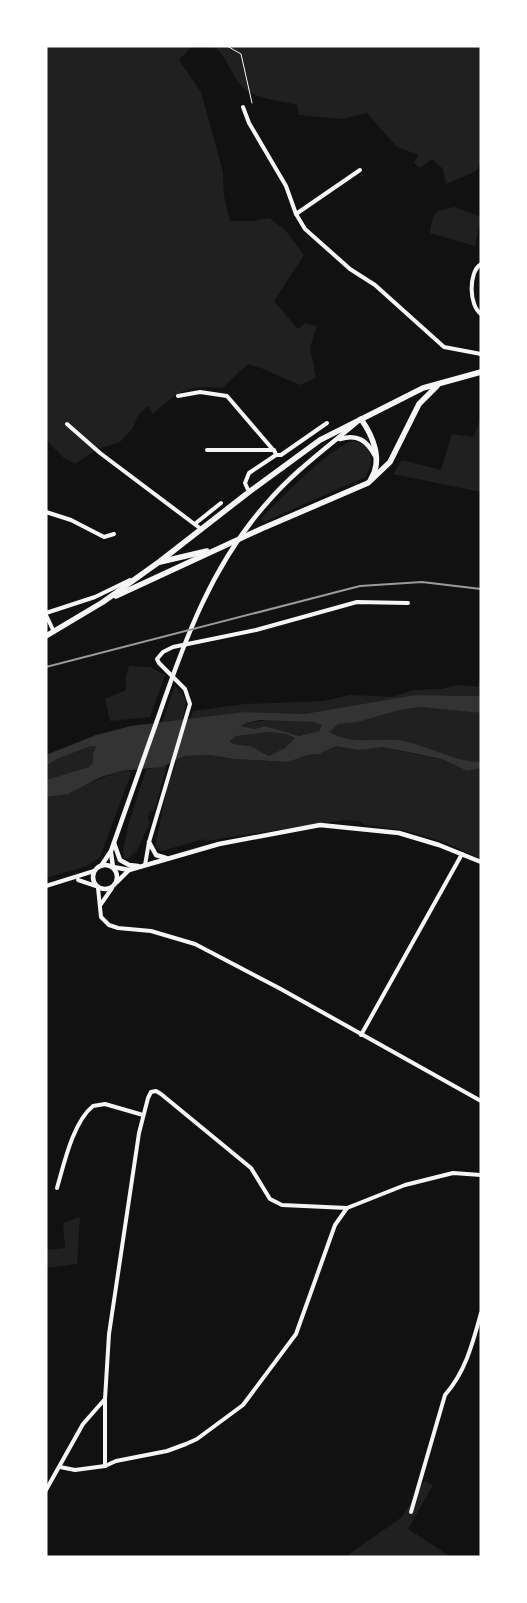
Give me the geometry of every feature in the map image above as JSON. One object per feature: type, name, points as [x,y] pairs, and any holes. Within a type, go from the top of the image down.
[{"type":"main road","points":[[46,636],[103,602],[160,562],[249,492],[320,440],[423,388],[481,372]]},
{"type":"main road","points":[[103,602],[224,546],[368,483],[390,462],[427,394],[448,380]]},
{"type":"main road","points":[[361,419],[374,441],[376,457],[375,472],[368,483]]},
{"type":"main road","points":[[160,562],[224,546]]},
{"type":"street","points":[[243,107],[249,123],[286,186],[296,214],[305,229],[324,248],[350,269],[375,285],[444,347],[481,354]]},
{"type":"street","points":[[296,214],[360,170]]},
{"type":"street","points":[[481,264],[474,272],[472,299],[474,307],[481,314]]},
{"type":"street","points":[[178,396],[200,392],[227,396],[275,453]]},
{"type":"street","points":[[46,886],[73,880],[94,872],[101,866],[111,851],[180,654],[202,599],[233,546],[266,504],[361,419]]},
{"type":"street","points":[[208,450],[275,453],[281,455],[327,423]]},
{"type":"street","points":[[67,424],[100,453],[196,523],[201,529]]},
{"type":"street","points":[[336,440],[352,436],[362,439],[370,446],[376,457]]},
{"type":"street","points":[[249,492],[245,483],[249,473],[275,453]]},
{"type":"street","points":[[196,523],[221,502]]},
{"type":"street","points":[[46,512],[71,520],[104,537],[114,534]]},
{"type":"street","points":[[54,632],[46,614],[94,597],[143,574]]},
{"type":"street","points":[[143,866],[165,786],[189,714],[190,704],[185,689],[158,664],[158,659],[163,652],[173,647],[256,630],[357,602],[408,603]]},
{"type":"street","points":[[101,866],[129,870],[219,844],[320,825],[399,833],[481,862]]},
{"type":"street","points":[[114,842],[120,860],[128,865],[143,866]]},
{"type":"street","points":[[149,842],[156,855],[167,858]]},
{"type":"street","points":[[111,851],[112,867],[117,874],[117,882]]},
{"type":"street","points":[[361,1035],[462,854]]},
{"type":"street","points":[[100,906],[112,888],[129,870]]},
{"type":"street","points":[[94,872],[93,880],[97,887],[102,921],[109,925],[151,931],[195,944],[481,1102]]},
{"type":"street","points":[[73,880],[83,880],[105,890],[112,888]]},
{"type":"street","points":[[105,1466],[109,1334],[143,1115],[148,1098],[152,1092],[156,1091],[252,1168],[270,1198],[282,1205],[347,1208],[405,1185],[444,1175],[453,1173],[481,1175]]},
{"type":"street","points":[[57,1188],[67,1152],[88,1110],[93,1106],[105,1104],[126,1112],[143,1115]]},
{"type":"street","points":[[60,1467],[75,1470],[105,1466],[116,1461],[166,1451],[197,1439],[244,1405],[296,1334],[335,1225],[347,1208]]},
{"type":"street","points":[[411,1512],[446,1395],[454,1385],[470,1353],[481,1313]]},
{"type":"street","points":[[46,1490],[83,1424],[106,1399]]},
{"type":"path","points":[[227,46],[241,54],[252,103]]},
{"type":"shaded area","points":[[46,46],[192,46],[179,60],[201,92],[223,172],[224,196],[230,221],[253,221],[269,218],[285,230],[304,255],[274,301],[298,329],[305,323],[317,326],[310,347],[316,378],[300,385],[248,364],[222,388],[199,387],[184,391],[170,399],[153,414],[148,406],[138,415],[133,428],[120,442],[98,449],[75,464],[64,458],[46,440]]},
{"type":"shaded area","points":[[214,46],[481,46],[481,161],[476,171],[446,184],[443,169],[432,159],[420,168],[414,163],[419,155],[397,147],[367,113],[342,119],[299,115],[297,105],[265,98],[249,92],[238,82],[224,58]]},
{"type":"shaded area","points":[[454,207],[481,217],[475,246],[430,233],[435,214]]},
{"type":"shaded area","points":[[481,416],[481,492],[393,474],[402,460],[441,470],[452,434],[474,437]]},
{"type":"shaded area","points":[[354,441],[364,444],[369,452],[371,464],[365,477],[264,522],[261,519],[320,462],[345,444]]},
{"type":"shaded area","points":[[129,666],[150,667],[165,675],[150,717],[110,721],[105,699],[126,690],[126,676]]},
{"type":"shaded area","points":[[481,672],[481,696],[415,695],[304,714],[244,712],[190,719],[193,711],[245,704],[323,701],[350,695],[393,697],[413,690],[442,689],[456,685],[478,687]]},
{"type":"shaded area","points":[[175,685],[186,700],[183,720],[162,723]]},
{"type":"shaded area","points":[[415,695],[481,696],[481,713],[420,707],[400,710],[358,722],[338,724],[330,732],[355,740],[399,740],[409,742],[461,759],[481,762],[481,768],[467,771],[442,759],[383,747],[358,750],[336,746],[319,754],[308,755],[288,762],[235,759],[209,755],[184,756],[162,767],[121,771],[101,777],[68,794],[46,797],[46,780],[89,767],[93,762],[96,746],[91,746],[57,759],[46,766],[46,755],[96,735],[131,726],[244,712],[304,714]],"holes":[[[260,720],[314,722],[322,725],[319,731],[299,736],[266,726],[254,729],[241,726]],[[269,732],[286,734],[295,738],[285,748],[269,756],[250,746],[233,744],[230,741],[237,736]]]},
{"type":"shaded area","points":[[421,707],[481,713],[481,762],[461,759],[399,740],[355,740],[330,732],[338,724],[358,722],[400,710]]},
{"type":"shaded area","points":[[269,720],[314,722],[323,725],[319,731],[299,736],[267,726],[254,729],[241,726],[246,723]]},
{"type":"shaded area","points":[[269,732],[286,734],[295,738],[285,748],[269,756],[250,746],[233,744],[230,741],[237,736]]},
{"type":"shaded area","points":[[91,746],[96,746],[93,762],[89,767],[46,780],[46,766],[57,759]]},
{"type":"shaded area","points":[[336,746],[358,750],[371,747],[390,747],[400,751],[442,759],[467,771],[481,768],[481,859],[447,843],[404,830],[344,820],[205,841],[204,839],[162,851],[155,847],[167,789],[177,760],[184,756],[209,755],[235,759],[288,762],[308,755],[319,754]]},
{"type":"shaded area","points":[[167,765],[156,805],[154,810],[149,812],[148,819],[150,822],[136,853],[134,852],[130,858],[125,859],[125,842],[131,816],[146,770]]},
{"type":"shaded area","points":[[121,771],[132,771],[100,857],[87,866],[46,878],[46,797],[75,789]]},
{"type":"shaded area","points":[[80,1217],[77,1264],[46,1268],[46,1250],[65,1248],[63,1223]]},
{"type":"shaded area","points":[[424,1481],[433,1485],[408,1529],[451,1557],[345,1557],[402,1517]]},
{"type":"railway","points":[[46,667],[360,586],[422,582],[481,589]]}]
